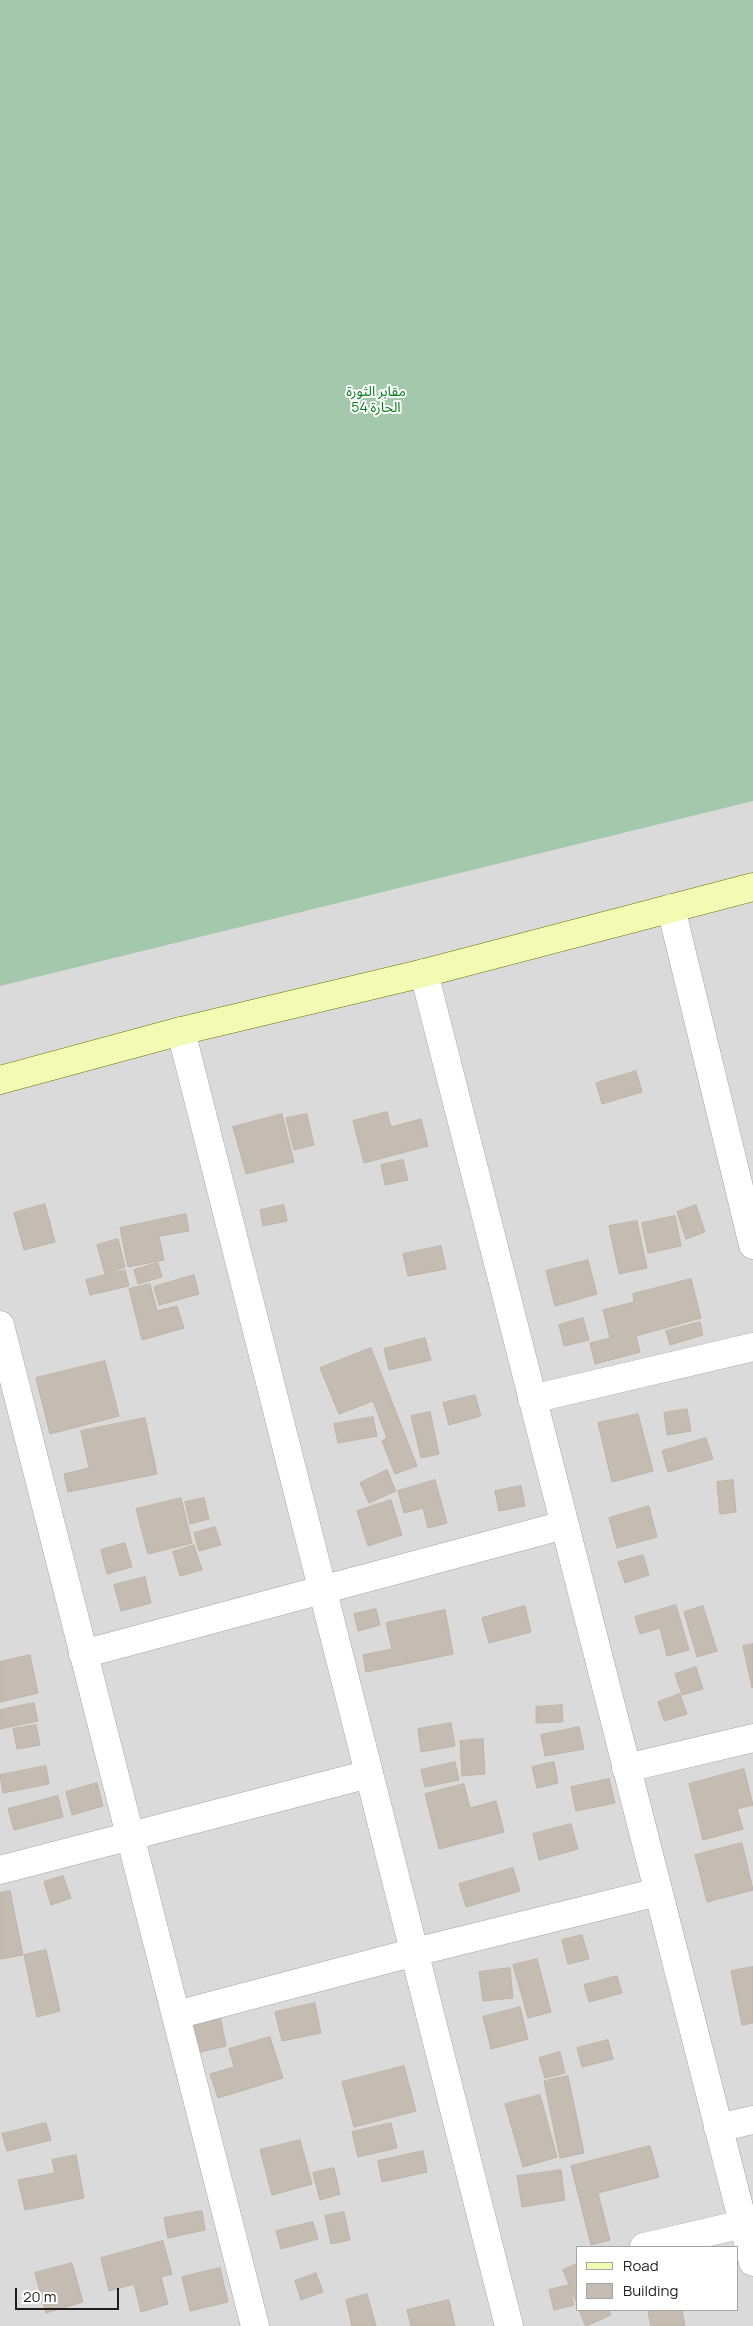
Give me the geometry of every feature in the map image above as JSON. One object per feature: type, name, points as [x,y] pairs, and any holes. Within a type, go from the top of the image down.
[{"type":"main road","points":[[0,1080],[181,1031],[424,973],[753,887]]},
{"type":"street","points":[[671,908],[753,1245]]},
{"type":"street","points":[[424,973],[753,2262]]},
{"type":"street","points":[[181,1031],[510,2326]]},
{"type":"street","points":[[0,1325],[176,2015],[248,2324]]},
{"type":"street","points":[[532,1399],[753,1347]]},
{"type":"street","points":[[84,1654],[564,1525]]},
{"type":"street","points":[[626,1768],[753,1738]]},
{"type":"street","points":[[0,1870],[369,1774]]},
{"type":"street","points":[[176,2015],[414,1952],[658,1892]]},
{"type":"street","points":[[718,2128],[753,2120]]},
{"type":"street","points":[[648,2246],[743,2224]]},
{"type":"shaded area","points":[[0,0],[753,0],[753,2326],[0,2326]]},
{"type":"green space","name":"مقابر الثورة الحارة 54","points":[[0,0],[753,0],[753,801],[0,986]]},
{"type":"building","points":[[636,1071],[642,1092],[602,1104],[596,1083]]},
{"type":"building","points":[[387,1112],[391,1127],[421,1119],[428,1146],[364,1163],[353,1121]]},
{"type":"building","points":[[282,1114],[294,1162],[246,1174],[233,1127]]},
{"type":"building","points":[[307,1114],[314,1145],[294,1150],[286,1118]]},
{"type":"building","points":[[403,1160],[408,1180],[385,1185],[381,1165]]},
{"type":"building","points":[[45,1204],[55,1242],[24,1250],[14,1213]]},
{"type":"building","points":[[284,1205],[287,1221],[263,1226],[260,1210]]},
{"type":"building","points":[[696,1205],[705,1232],[686,1239],[677,1212]]},
{"type":"building","points":[[186,1214],[189,1231],[159,1236],[164,1260],[128,1267],[120,1228]]},
{"type":"building","points":[[675,1216],[681,1246],[648,1253],[642,1223]]},
{"type":"building","points":[[637,1221],[647,1268],[619,1274],[609,1226]]},
{"type":"building","points":[[118,1239],[125,1267],[105,1274],[97,1245]]},
{"type":"building","points":[[441,1246],[446,1269],[408,1276],[403,1254]]},
{"type":"building","points":[[588,1260],[597,1294],[555,1306],[546,1271]]},
{"type":"building","points":[[158,1263],[162,1277],[138,1284],[134,1270]]},
{"type":"building","points":[[125,1270],[129,1286],[90,1295],[86,1280]]},
{"type":"building","points":[[194,1275],[199,1294],[159,1305],[154,1287]]},
{"type":"building","points":[[691,1279],[701,1318],[636,1336],[640,1352],[595,1364],[590,1343],[610,1338],[603,1310],[634,1302],[633,1294]]},
{"type":"building","points":[[150,1284],[157,1311],[177,1306],[184,1328],[142,1340],[129,1289]]},
{"type":"building","points":[[583,1318],[589,1340],[564,1346],[559,1325]]},
{"type":"building","points":[[700,1322],[703,1335],[670,1345],[666,1331]]},
{"type":"building","points":[[425,1338],[431,1360],[389,1370],[384,1349]]},
{"type":"building","points":[[371,1348],[417,1466],[395,1474],[382,1441],[387,1438],[373,1401],[339,1414],[320,1368]]},
{"type":"building","points":[[105,1361],[119,1416],[50,1434],[36,1378]]},
{"type":"building","points":[[475,1395],[481,1416],[449,1425],[443,1403]]},
{"type":"building","points":[[687,1409],[691,1431],[667,1435],[664,1413]]},
{"type":"building","points":[[430,1412],[439,1454],[421,1458],[411,1416]]},
{"type":"building","points":[[638,1414],[653,1471],[612,1482],[598,1423]]},
{"type":"building","points":[[373,1417],[377,1436],[338,1443],[334,1424]]},
{"type":"building","points":[[145,1418],[157,1474],[68,1492],[64,1474],[89,1468],[81,1431]]},
{"type":"building","points":[[706,1438],[713,1459],[668,1472],[662,1451]]},
{"type":"building","points":[[387,1470],[396,1491],[369,1503],[360,1483]]},
{"type":"building","points":[[435,1480],[447,1523],[428,1528],[423,1508],[404,1513],[398,1491]]},
{"type":"building","points":[[733,1480],[736,1512],[720,1514],[717,1482]]},
{"type":"building","points":[[521,1486],[525,1506],[499,1511],[495,1491]]},
{"type":"building","points":[[181,1498],[192,1543],[148,1554],[136,1509]]},
{"type":"building","points":[[204,1498],[209,1519],[190,1524],[185,1502]]},
{"type":"building","points":[[391,1500],[402,1535],[368,1546],[357,1511]]},
{"type":"building","points":[[649,1506],[657,1537],[617,1548],[609,1518]]},
{"type":"building","points":[[215,1527],[221,1545],[199,1551],[194,1533]]},
{"type":"building","points":[[125,1543],[132,1567],[107,1574],[101,1550]]},
{"type":"building","points":[[194,1545],[202,1570],[180,1576],[173,1552]]},
{"type":"building","points":[[643,1555],[649,1575],[625,1583],[618,1562]]},
{"type":"building","points":[[145,1577],[151,1603],[121,1611],[114,1585]]},
{"type":"building","points":[[676,1605],[689,1650],[667,1656],[660,1628],[640,1634],[635,1617]]},
{"type":"building","points":[[525,1606],[531,1632],[489,1643],[482,1618]]},
{"type":"building","points":[[703,1606],[717,1651],[697,1657],[684,1612]]},
{"type":"building","points":[[376,1609],[380,1625],[358,1631],[354,1614]]},
{"type":"building","points":[[445,1610],[453,1654],[366,1672],[363,1655],[392,1649],[386,1623]]},
{"type":"building","points":[[753,1644],[753,1687],[752,1688],[743,1646]]},
{"type":"building","points":[[30,1655],[38,1693],[0,1702],[0,1662]]},
{"type":"building","points":[[696,1667],[703,1689],[682,1695],[675,1674]]},
{"type":"building","points":[[680,1694],[687,1714],[664,1721],[658,1702]]},
{"type":"building","points":[[34,1703],[38,1721],[0,1729],[0,1710]]},
{"type":"building","points":[[562,1705],[563,1722],[536,1723],[536,1707]]},
{"type":"building","points":[[451,1723],[455,1746],[421,1752],[418,1729]]},
{"type":"building","points":[[36,1725],[40,1745],[17,1749],[13,1729]]},
{"type":"building","points":[[579,1727],[584,1749],[545,1756],[541,1735]]},
{"type":"building","points":[[483,1739],[485,1774],[462,1776],[460,1741]]},
{"type":"building","points":[[455,1762],[459,1780],[425,1787],[421,1770]]},
{"type":"building","points":[[554,1762],[558,1783],[537,1788],[532,1767]]},
{"type":"building","points":[[46,1766],[49,1784],[3,1793],[0,1775]]},
{"type":"building","points":[[744,1769],[753,1805],[737,1809],[743,1829],[703,1840],[689,1784]]},
{"type":"building","points":[[609,1779],[615,1803],[576,1811],[571,1787]]},
{"type":"building","points":[[97,1783],[103,1806],[72,1815],[66,1792]]},
{"type":"building","points":[[464,1784],[470,1808],[496,1801],[504,1832],[439,1849],[425,1794]]},
{"type":"building","points":[[58,1796],[63,1817],[14,1830],[8,1809]]},
{"type":"building","points":[[571,1824],[578,1849],[539,1860],[533,1834]]},
{"type":"building","points":[[742,1843],[753,1890],[707,1902],[695,1855]]},
{"type":"building","points":[[513,1868],[520,1891],[466,1907],[459,1884]]},
{"type":"building","points":[[63,1876],[71,1898],[51,1905],[44,1882]]},
{"type":"building","points":[[10,1891],[23,1955],[0,1959],[0,1893]]},
{"type":"building","points":[[582,1935],[589,1959],[568,1964],[562,1940]]},
{"type":"building","points":[[46,1950],[60,2011],[37,2017],[24,1955]]},
{"type":"building","points":[[537,1959],[551,2012],[528,2018],[513,1965]]},
{"type":"building","points":[[753,1967],[753,2023],[742,2025],[731,1971]]},
{"type":"building","points":[[510,1968],[513,1998],[483,2001],[479,1972]]},
{"type":"building","points":[[617,1976],[622,1993],[589,2002],[584,1985]]},
{"type":"building","points":[[315,2003],[321,2033],[282,2041],[275,2012]]},
{"type":"building","points":[[520,2007],[528,2039],[491,2049],[483,2017]]},
{"type":"building","points":[[220,2015],[226,2046],[196,2053],[190,2022]]},
{"type":"building","points":[[270,2037],[283,2078],[218,2098],[210,2074],[234,2067],[229,2049]]},
{"type":"building","points":[[608,2040],[613,2059],[582,2067],[577,2048]]},
{"type":"building","points":[[560,2052],[565,2073],[545,2078],[539,2058]]},
{"type":"building","points":[[404,2066],[416,2111],[354,2127],[342,2082]]},
{"type":"building","points":[[568,2076],[584,2153],[560,2158],[544,2081]]},
{"type":"building","points":[[540,2095],[557,2157],[523,2167],[505,2104]]},
{"type":"building","points":[[46,2123],[51,2140],[7,2151],[2,2134]]},
{"type":"building","points":[[391,2123],[397,2148],[358,2157],[352,2132]]},
{"type":"building","points":[[300,2140],[312,2184],[272,2195],[260,2150]]},
{"type":"building","points":[[650,2146],[659,2177],[598,2193],[610,2240],[591,2245],[571,2166]]},
{"type":"building","points":[[423,2151],[427,2172],[382,2182],[378,2161]]},
{"type":"building","points":[[76,2155],[84,2198],[25,2210],[18,2180],[55,2173],[52,2160]]},
{"type":"building","points":[[334,2168],[340,2194],[320,2200],[313,2173]]},
{"type":"building","points":[[561,2170],[565,2200],[522,2207],[517,2176]]},
{"type":"building","points":[[202,2211],[205,2230],[168,2238],[164,2218]]},
{"type":"building","points":[[344,2212],[350,2240],[331,2244],[325,2216]]},
{"type":"building","points":[[313,2222],[318,2239],[281,2249],[276,2231]]},
{"type":"building","points":[[163,2241],[172,2274],[161,2277],[168,2304],[141,2312],[134,2284],[109,2291],[101,2258]]},
{"type":"building","points":[[72,2263],[83,2302],[46,2313],[35,2273]]},
{"type":"building","points":[[576,2264],[576,2302],[563,2270]]},
{"type":"building","points":[[220,2268],[228,2302],[190,2311],[182,2277]]},
{"type":"building","points":[[316,2273],[323,2292],[301,2300],[295,2281]]},
{"type":"building","points":[[569,2285],[574,2305],[554,2310],[549,2290]]},
{"type":"building","points":[[367,2294],[376,2326],[352,2326],[346,2300]]},
{"type":"building","points":[[449,2300],[455,2326],[411,2326],[407,2310]]},
{"type":"building","points":[[579,2311],[609,2311],[611,2315],[586,2326]]},
{"type":"building","points":[[682,2311],[685,2326],[651,2326],[648,2312]]}]
